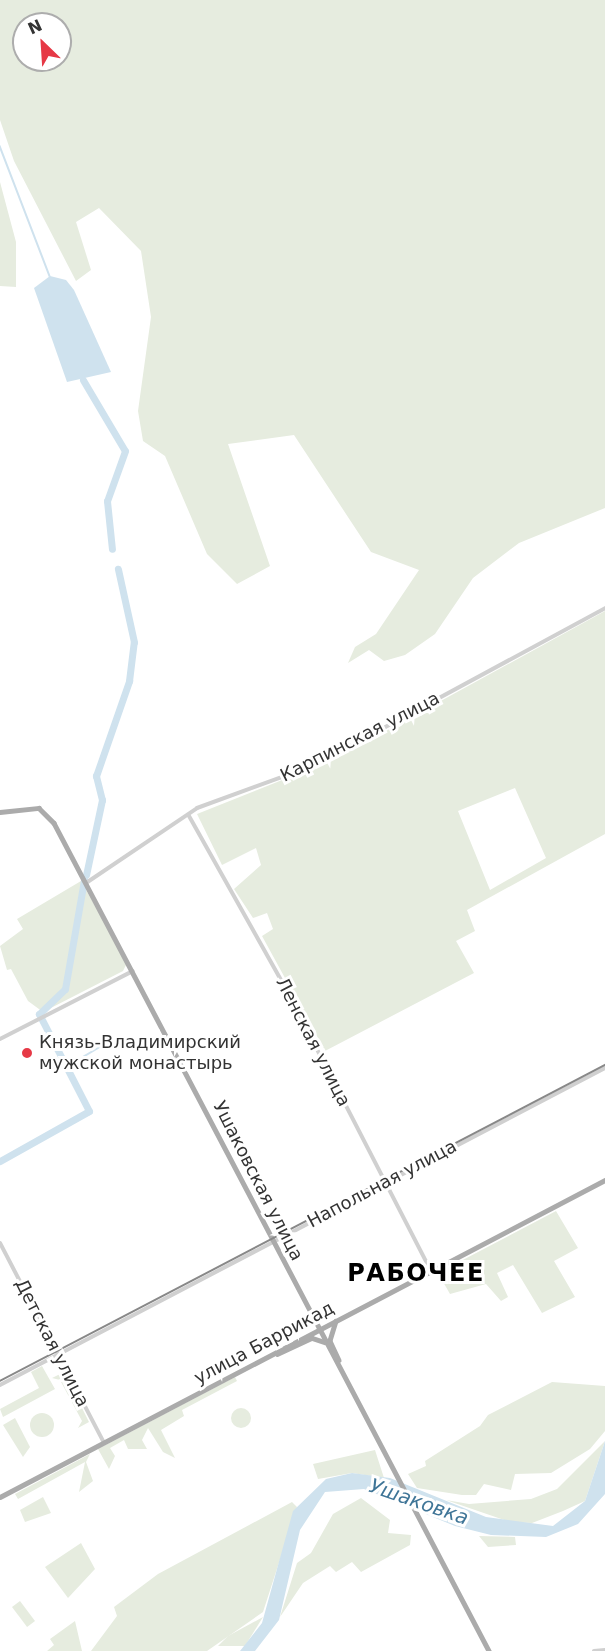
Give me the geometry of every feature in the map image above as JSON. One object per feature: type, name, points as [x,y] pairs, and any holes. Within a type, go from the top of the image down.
[{"type":"main road","name":"Ушаковская улица","points":[[0,812],[28,806],[46,812],[134,970],[326,1343],[353,1389],[489,1651]]},
{"type":"main road","name":"улица Баррикад","points":[[0,1497],[605,1180]]},
{"type":"main road","points":[[337,1319],[330,1341],[353,1389]]},
{"type":"main road","points":[[266,1357],[312,1338],[326,1343]]},
{"type":"street","name":"Карпинская улица","points":[[86,883],[189,816],[197,808],[317,764],[605,608]]},
{"type":"street","name":"Ленская улица","points":[[189,816],[286,989],[384,1184],[431,1271]]},
{"type":"street","points":[[0,1039],[134,970]]},
{"type":"street","name":"Напольная улица","points":[[0,1385],[605,1068]]},
{"type":"street","name":"Детская улица","points":[[0,1243],[104,1443]]},
{"type":"street","points":[[594,1651],[605,1650]]},
{"type":"shaded area","points":[[0,0],[605,0],[605,508],[519,543],[473,578],[435,634],[405,655],[384,661],[369,650],[348,663],[355,647],[376,634],[419,570],[371,552],[294,435],[228,444],[270,566],[237,584],[207,554],[165,456],[143,441],[138,411],[151,317],[141,251],[99,208],[76,222],[91,270],[76,281],[14,161],[0,120]]},
{"type":"shaded area","points":[[0,182],[16,242],[16,287],[0,286]]},
{"type":"shaded area","points":[[605,611],[605,834],[467,910],[475,931],[456,941],[474,973],[325,1051],[262,936],[273,929],[267,913],[253,918],[234,889],[261,865],[256,848],[222,865],[197,814],[335,759]],"holes":[[[515,788],[546,858],[490,890],[458,811]]]},
{"type":"shaded area","points":[[81,881],[127,963],[123,971],[43,1012],[28,1001],[11,969],[7,970],[0,946],[23,929],[17,919]]},
{"type":"shaded area","points":[[556,1211],[578,1248],[554,1261],[575,1297],[542,1313],[513,1265],[497,1273],[508,1297],[501,1301],[486,1284],[450,1294],[438,1273]]},
{"type":"shaded area","points":[[42,1366],[55,1389],[3,1417],[0,1409],[39,1388],[31,1372]]},
{"type":"shaded area","points":[[64,1372],[89,1422],[78,1428],[82,1421],[60,1380],[52,1378]]},
{"type":"shaded area","points":[[235,1377],[237,1381],[182,1410],[184,1416],[161,1430],[175,1458],[163,1452],[148,1428],[142,1440],[147,1449],[128,1449],[124,1440],[110,1448],[115,1456],[109,1469],[98,1449]]},
{"type":"shaded area","points":[[552,1382],[605,1386],[605,1431],[590,1449],[551,1473],[515,1474],[511,1490],[484,1484],[476,1495],[462,1495],[417,1488],[408,1474],[426,1466],[425,1461],[480,1426],[488,1415]]},
{"type":"shaded area","points":[[241,1408],[248,1411],[251,1418],[248,1425],[241,1428],[234,1425],[231,1418],[234,1411]]},
{"type":"shaded area","points":[[42,1413],[50,1417],[54,1425],[50,1433],[42,1437],[34,1433],[30,1425],[34,1417]]},
{"type":"shaded area","points":[[15,1418],[30,1447],[23,1457],[3,1425]]},
{"type":"shaded area","points":[[605,1441],[585,1501],[532,1523],[510,1522],[446,1500],[469,1504],[531,1499],[557,1489]]},
{"type":"shaded area","points":[[375,1450],[384,1478],[352,1473],[318,1479],[313,1464]]},
{"type":"shaded area","points":[[90,1454],[86,1462],[93,1481],[79,1492],[85,1462],[18,1499],[15,1494]]},
{"type":"shaded area","points":[[43,1497],[51,1513],[25,1522],[20,1510]]},
{"type":"shaded area","points":[[361,1498],[390,1520],[388,1533],[411,1535],[410,1545],[361,1572],[352,1562],[336,1572],[330,1566],[303,1583],[280,1617],[297,1563],[311,1553],[333,1514]]},
{"type":"shaded area","points":[[292,1502],[297,1507],[263,1612],[207,1651],[91,1651],[117,1616],[114,1607],[158,1574]]},
{"type":"shaded area","points":[[479,1536],[515,1537],[516,1545],[488,1547]]},
{"type":"shaded area","points":[[81,1543],[95,1569],[68,1598],[45,1567]]},
{"type":"shaded area","points":[[20,1601],[35,1621],[27,1627],[12,1607]]},
{"type":"shaded area","points":[[263,1617],[245,1646],[218,1646],[228,1636]]},
{"type":"shaded area","points":[[75,1621],[82,1651],[47,1651],[54,1645],[50,1639]]},
{"type":"water","points":[[50,276],[66,280],[74,290],[111,372],[67,382],[34,288]]},
{"type":"water","name":"Ушаковка","points":[[605,1441],[605,1494],[578,1524],[546,1537],[491,1535],[455,1526],[364,1489],[325,1492],[300,1530],[279,1620],[255,1651],[240,1651],[262,1623],[293,1511],[326,1479],[352,1473],[390,1478],[486,1517],[553,1526],[585,1501]]},
{"type":"waterway","points":[[0,146],[50,276]]},
{"type":"waterway","points":[[83,380],[125,451],[107,501],[112,549]]},
{"type":"waterway","points":[[86,875],[102,800],[96,776],[129,681],[134,642],[118,569]]},
{"type":"waterway","points":[[67,1068],[39,1014],[65,989],[84,880]]},
{"type":"waterway","points":[[73,1063],[110,1041]]},
{"type":"waterway","points":[[0,1161],[89,1111],[68,1070]]},
{"type":"tram line","points":[[0,1381],[605,1065]]},
{"type":"place","name":"Князь-Владимирский мужской монастырь","points":[[27,1053]]},
{"type":"district","name":"РАБОЧЕЕ","points":[[416,1274]]}]
